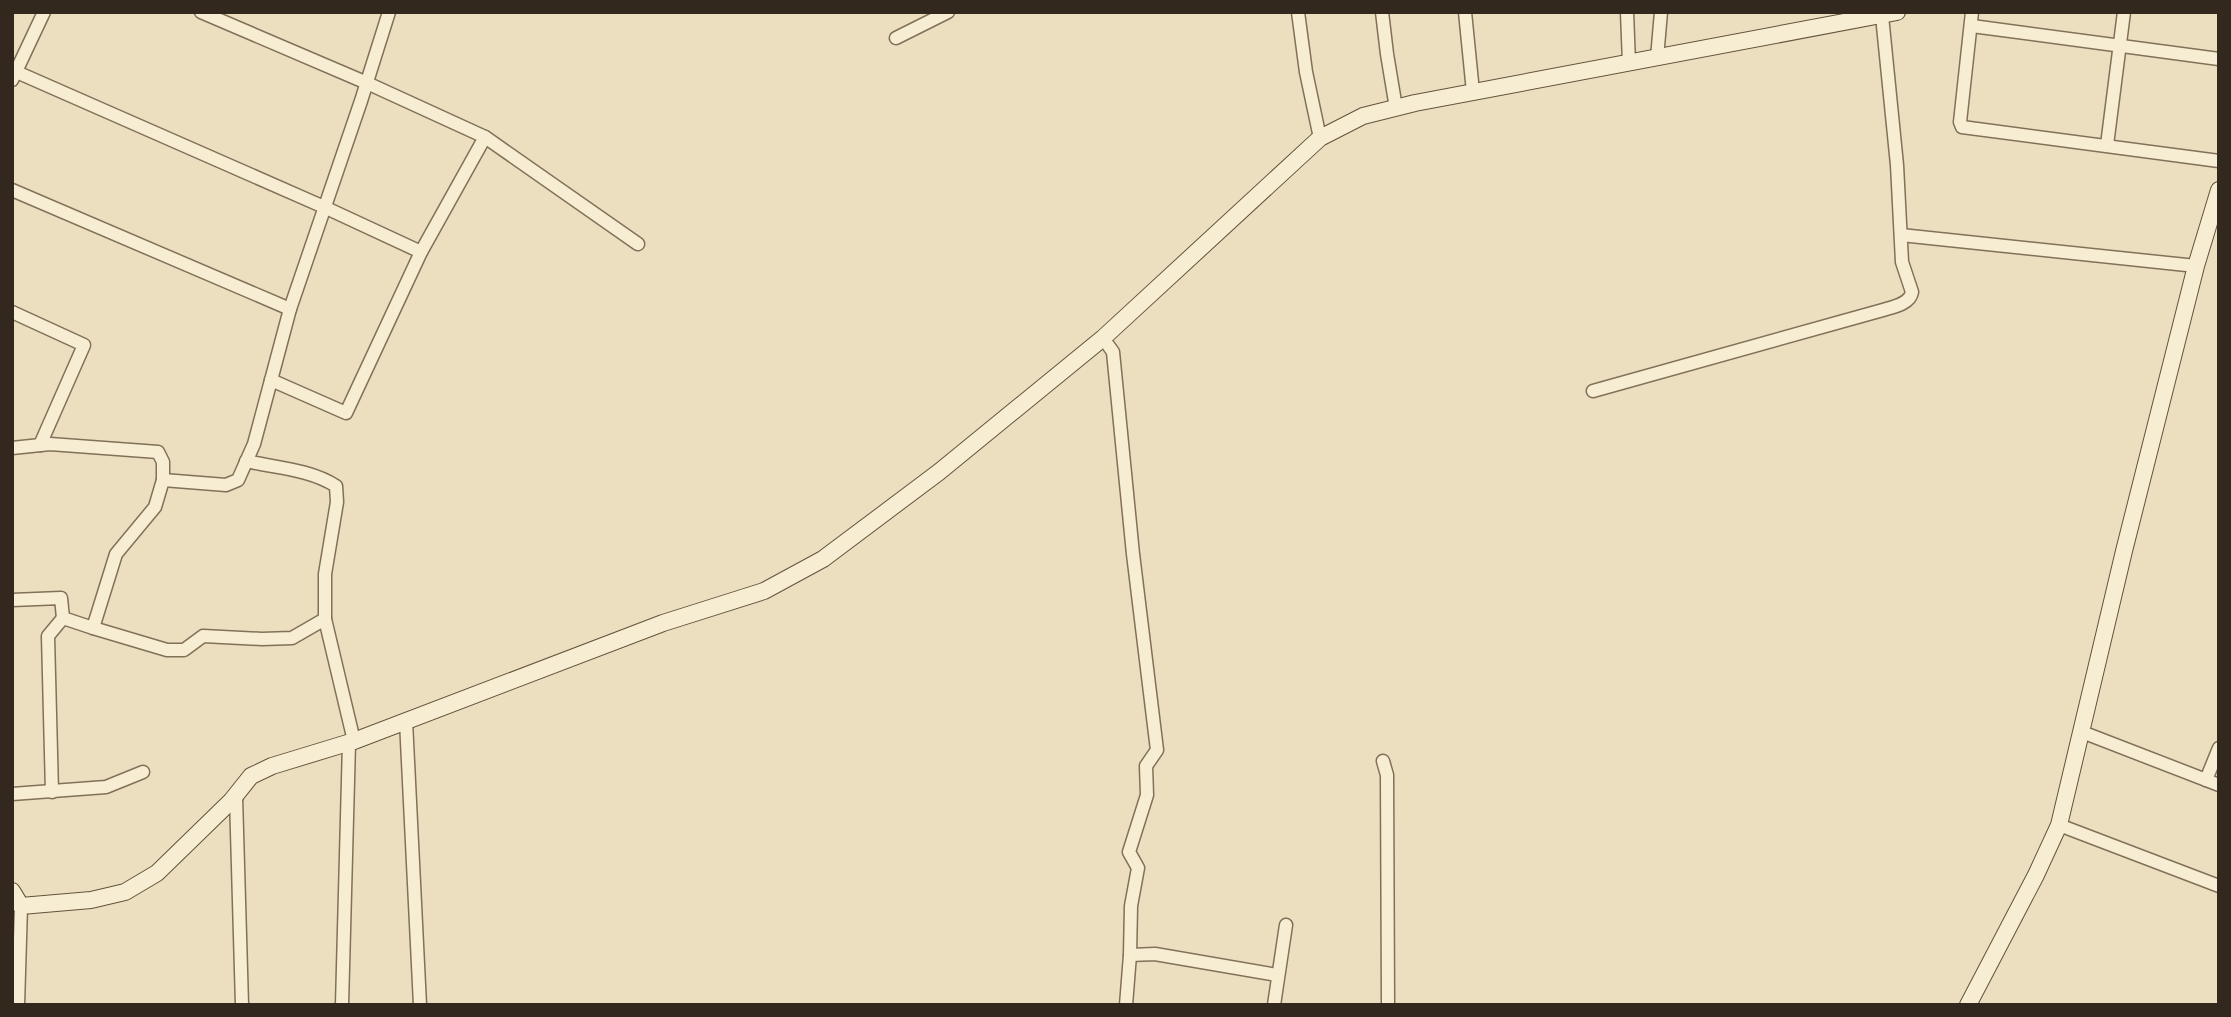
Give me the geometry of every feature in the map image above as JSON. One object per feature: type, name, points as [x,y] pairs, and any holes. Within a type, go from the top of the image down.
[{"type":"street","points":[[44,12],[13,74],[324,207],[421,252]]},
{"type":"street","points":[[201,12],[485,137],[638,244]]},
{"type":"street","points":[[163,480],[226,485],[238,480],[254,444],[290,309],[389,12]]},
{"type":"street","points":[[896,38],[948,12]]},
{"type":"street","points":[[1298,12],[1306,72],[1320,138]]},
{"type":"street","points":[[1382,12],[1396,108]]},
{"type":"street","points":[[1465,12],[1473,92]]},
{"type":"street","points":[[1627,12],[1629,63]]},
{"type":"street","points":[[1657,58],[1661,12]]},
{"type":"street","points":[[1972,12],[1959,122],[1962,127],[2219,161]]},
{"type":"street","points":[[2107,145],[2124,12]]},
{"type":"street","points":[[21,906],[91,900],[125,892],[157,873],[231,801],[251,776],[272,766],[351,742],[663,623],[764,592],[786,581],[822,559],[929,480],[1103,338],[1320,138],[1363,116],[1473,92],[1889,14],[1902,262],[1912,292],[1911,297],[1883,310],[1593,391]]},
{"type":"street","points":[[1972,26],[2219,59]]},
{"type":"street","points":[[271,380],[346,413],[421,252],[485,137]]},
{"type":"street","points":[[12,190],[290,309]]},
{"type":"street","points":[[1968,1005],[2036,876],[2059,825],[2124,551],[2196,266],[2219,190]]},
{"type":"street","points":[[1901,235],[2196,266]]},
{"type":"street","points":[[12,312],[83,345],[40,445]]},
{"type":"street","points":[[1103,338],[1113,352],[1133,554],[1157,750],[1146,766],[1147,795],[1129,852],[1138,867],[1131,906],[1126,1005]]},
{"type":"street","points":[[12,448],[40,445],[158,452],[163,462],[163,480],[155,507],[116,554],[93,628]]},
{"type":"street","points":[[246,461],[309,473],[335,486],[337,502],[325,574],[326,619],[351,742],[342,1005]]},
{"type":"street","points":[[12,600],[61,598],[63,618],[48,636],[52,792]]},
{"type":"street","points":[[63,618],[167,650],[184,650],[203,636],[292,638],[326,619]]},
{"type":"street","points":[[406,721],[420,1005]]},
{"type":"street","points":[[2082,732],[2213,782],[2219,748]]},
{"type":"street","points":[[1383,761],[1387,775],[1388,1005]]},
{"type":"street","points":[[12,794],[106,787],[143,772]]},
{"type":"street","points":[[242,1005],[236,797],[251,776]]},
{"type":"street","points":[[2059,825],[2219,886]]},
{"type":"street","points":[[12,891],[21,906],[18,1005]]},
{"type":"street","points":[[1274,1005],[1286,925]]},
{"type":"street","points":[[1130,955],[1155,954],[1277,975]]}]
